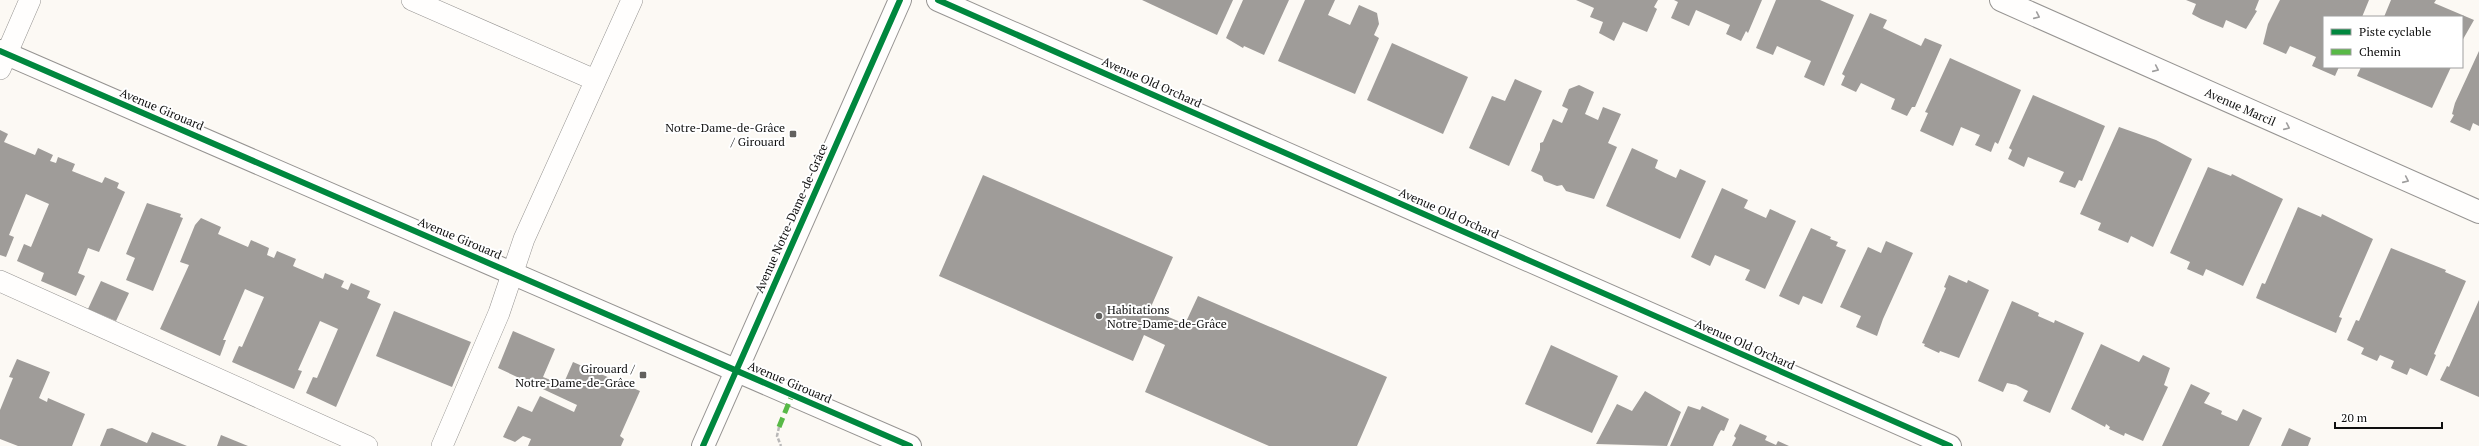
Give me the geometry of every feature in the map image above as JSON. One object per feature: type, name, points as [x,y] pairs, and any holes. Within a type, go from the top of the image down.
[{"type":"street","name":"Avenue Notre-Dame-de-Grâce","points":[[703,446],[900,0]]},
{"type":"street","name":"Avenue Old Orchard","points":[[938,0],[1950,446]]},
{"type":"street","name":"Avenue Marcil","points":[[2001,0],[2479,212]]},
{"type":"street","name":"Avenue Girouard","points":[[2,58],[512,273],[910,446]]},
{"type":"lane","points":[[2,58],[30,0]]},
{"type":"lane","points":[[412,0],[595,80]]},
{"type":"lane","points":[[442,446],[499,314],[524,238],[632,0]]},
{"type":"lane","points":[[0,281],[367,446]]},
{"type":"path","points":[[780,427],[777,436],[781,446]]},
{"type":"building","points":[[1142,0],[1233,0],[1217,35]]},
{"type":"building","points":[[1243,0],[1289,0],[1264,55],[1244,46],[1243,48],[1226,38]]},
{"type":"building","points":[[1305,0],[1335,0],[1328,15],[1350,25],[1359,5],[1377,13],[1379,24],[1374,35],[1379,38],[1355,94],[1278,61]]},
{"type":"building","points":[[1576,0],[1658,0],[1654,7],[1657,9],[1647,32],[1623,22],[1614,41],[1599,33],[1603,22],[1590,17],[1594,8]]},
{"type":"building","points":[[1674,0],[1762,0],[1748,33],[1746,31],[1741,41],[1726,34],[1730,25],[1696,10],[1689,26],[1671,18],[1678,2]]},
{"type":"building","points":[[1776,0],[1820,0],[1854,15],[1824,86],[1804,77],[1811,61],[1777,46],[1773,55],[1756,48]]},
{"type":"building","points":[[2186,0],[2259,0],[2255,10],[2257,11],[2246,29],[2226,20],[2223,28],[2201,19],[2192,14],[2196,4]]},
{"type":"building","points":[[2280,0],[2369,0],[2362,16],[2323,16],[2323,68],[2339,68],[2335,76],[2312,66],[2316,57],[2290,46],[2286,54],[2263,44],[2268,24]]},
{"type":"building","points":[[2391,0],[2436,0],[2434,3],[2474,20],[2463,39],[2463,16],[2384,16]]},
{"type":"building","points":[[1870,13],[1887,20],[1883,28],[1921,46],[1925,38],[1942,45],[1915,107],[1912,107],[1907,116],[1891,109],[1895,99],[1861,83],[1856,92],[1841,85],[1845,76],[1842,74]]},
{"type":"building","points":[[1392,43],[1468,77],[1443,134],[1367,100]]},
{"type":"building","points":[[2479,51],[2479,126],[2473,123],[2470,131],[2450,122],[2454,115],[2452,114],[2455,103]]},
{"type":"building","points":[[1950,58],[2021,90],[1998,144],[1995,142],[1991,152],[1975,145],[1980,135],[1961,127],[1953,146],[1920,131],[1928,113],[1925,112]]},
{"type":"building","points":[[2361,68],[2451,68],[2432,108],[2357,76]]},
{"type":"building","points":[[1515,79],[1542,91],[1509,166],[1469,148],[1492,96],[1505,101]]},
{"type":"building","points":[[1579,85],[1594,92],[1585,114],[1598,120],[1603,107],[1621,114],[1608,143],[1617,147],[1594,199],[1566,191],[1562,185],[1557,186],[1544,181],[1542,176],[1531,171],[1540,150],[1540,143],[1543,142],[1553,119],[1562,123],[1568,109],[1562,106],[1569,89]]},
{"type":"building","points":[[2033,95],[2105,126],[2082,181],[2079,180],[2075,188],[2059,182],[2064,172],[2028,157],[2024,167],[2008,159],[2012,150],[2009,148]]},
{"type":"building","points":[[2119,127],[2156,140],[2192,159],[2153,247],[2131,236],[2128,243],[2098,230],[2101,223],[2080,214]]},
{"type":"building","points":[[0,130],[8,134],[4,142],[35,155],[38,148],[53,155],[50,161],[56,163],[58,157],[75,164],[72,171],[102,183],[105,177],[119,183],[117,188],[125,192],[99,252],[88,248],[78,273],[85,276],[76,296],[41,281],[44,273],[17,261],[24,244],[31,247],[49,204],[26,194],[9,235],[14,237],[6,257],[0,255]]},
{"type":"building","points":[[1632,148],[1658,160],[1655,168],[1676,178],[1680,169],[1706,181],[1680,239],[1606,206]]},
{"type":"building","points":[[2208,167],[2231,176],[2232,174],[2283,199],[2243,286],[2206,269],[2203,276],[2187,269],[2190,262],[2170,253]]},
{"type":"building","name":"Habitations Notre-Dame-de-Grâce","points":[[983,175],[1173,257],[1150,309],[1185,324],[1198,296],[1387,377],[1357,446],[1269,446],[1145,392],[1165,345],[1144,335],[1133,361],[939,276]]},
{"type":"building","points":[[1722,188],[1748,200],[1744,208],[1766,218],[1770,209],[1796,221],[1765,289],[1745,280],[1750,270],[1715,255],[1710,266],[1691,257]]},
{"type":"building","points":[[147,203],[181,214],[180,217],[183,218],[153,291],[126,280],[135,258],[126,254]]},
{"type":"building","points":[[2298,207],[2321,217],[2322,214],[2373,239],[2339,317],[2342,318],[2336,333],[2256,298],[2262,283],[2265,284]]},
{"type":"building","points":[[201,218],[221,227],[218,234],[248,247],[251,240],[269,248],[267,255],[274,258],[277,251],[296,259],[293,266],[323,279],[325,273],[344,281],[341,287],[348,290],[351,283],[370,291],[367,298],[381,304],[336,407],[306,393],[313,377],[317,378],[338,329],[320,321],[298,370],[302,371],[294,389],[232,362],[239,346],[242,347],[264,297],[245,289],[223,340],[226,340],[220,356],[160,329],[189,265],[180,262],[195,225]]},
{"type":"building","points":[[1811,228],[1831,237],[1830,239],[1838,242],[1836,246],[1846,250],[1822,304],[1803,296],[1799,305],[1779,296]]},
{"type":"building","points":[[1886,241],[1913,253],[1883,319],[1877,336],[1856,327],[1861,316],[1840,307],[1868,247],[1881,253]]},
{"type":"building","points":[[2391,248],[2446,270],[2445,272],[2466,281],[2434,354],[2436,355],[2427,376],[2410,368],[2407,375],[2391,368],[2394,361],[2380,355],[2377,361],[2361,354],[2364,348],[2347,340],[2356,320],[2359,321]]},
{"type":"building","points":[[1949,275],[1967,283],[1968,280],[1989,290],[1959,358],[1940,351],[1939,353],[1924,346],[1925,344],[1922,343],[1946,288],[1944,287]]},
{"type":"building","points":[[101,281],[129,293],[116,321],[88,309]]},
{"type":"building","points":[[2479,300],[2479,397],[2440,380],[2447,366],[2449,367]]},
{"type":"building","points":[[2012,301],[2039,313],[2038,316],[2054,323],[2055,320],[2084,333],[2050,413],[2023,401],[2028,391],[2016,385],[2007,383],[2003,392],[1978,381]]},
{"type":"building","points":[[394,311],[471,342],[452,387],[376,356]]},
{"type":"building","points":[[513,331],[555,349],[543,377],[563,385],[573,362],[640,391],[620,436],[624,439],[621,446],[528,446],[531,439],[523,436],[515,442],[503,437],[518,406],[532,412],[540,396],[574,412],[577,405],[498,368]]},
{"type":"building","points":[[2101,344],[2139,362],[2143,355],[2170,368],[2164,385],[2168,387],[2143,441],[2125,433],[2124,436],[2109,429],[2110,427],[2106,424],[2105,427],[2071,409]]},
{"type":"building","points":[[1551,345],[1618,376],[1592,433],[1525,404]]},
{"type":"building","points":[[17,359],[50,372],[39,398],[47,402],[48,398],[85,414],[72,446],[18,446],[0,439],[0,410],[13,378],[9,377]]},
{"type":"building","points":[[2191,384],[2210,393],[2204,403],[2222,411],[2221,414],[2237,421],[2243,409],[2262,418],[2249,446],[2162,446]]},
{"type":"building","points":[[1645,391],[1681,412],[1667,446],[1596,444],[1617,404],[1632,411]]},
{"type":"building","points":[[1688,406],[1700,410],[1702,406],[1729,419],[1724,431],[1721,430],[1713,446],[1670,446]]},
{"type":"building","points":[[1740,424],[1767,436],[1765,440],[1776,445],[1778,441],[1789,446],[1732,446],[1736,438],[1734,436]]},
{"type":"building","points":[[112,428],[147,443],[152,432],[187,446],[100,446],[107,429]]},
{"type":"building","points":[[2289,428],[2311,438],[2308,446],[2281,446]]},
{"type":"building","points":[[221,435],[248,446],[217,446]]},
{"type":"marked path","points":[[779,427],[792,395]]},
{"type":"cycle path","points":[[703,446],[900,0]]},
{"type":"cycle path","points":[[938,0],[1950,446]]},
{"type":"cycle path","points":[[0,51],[910,446]]},
{"type":"place","name":"Notre-Dame-de-Grâce / Girouard","points":[[793,134]]},
{"type":"place","name":"Habitations Notre-Dame-de-Grâce","points":[[1099,316]]},
{"type":"place","name":"Girouard / Notre-Dame-de-Grâce","points":[[643,375]]}]
